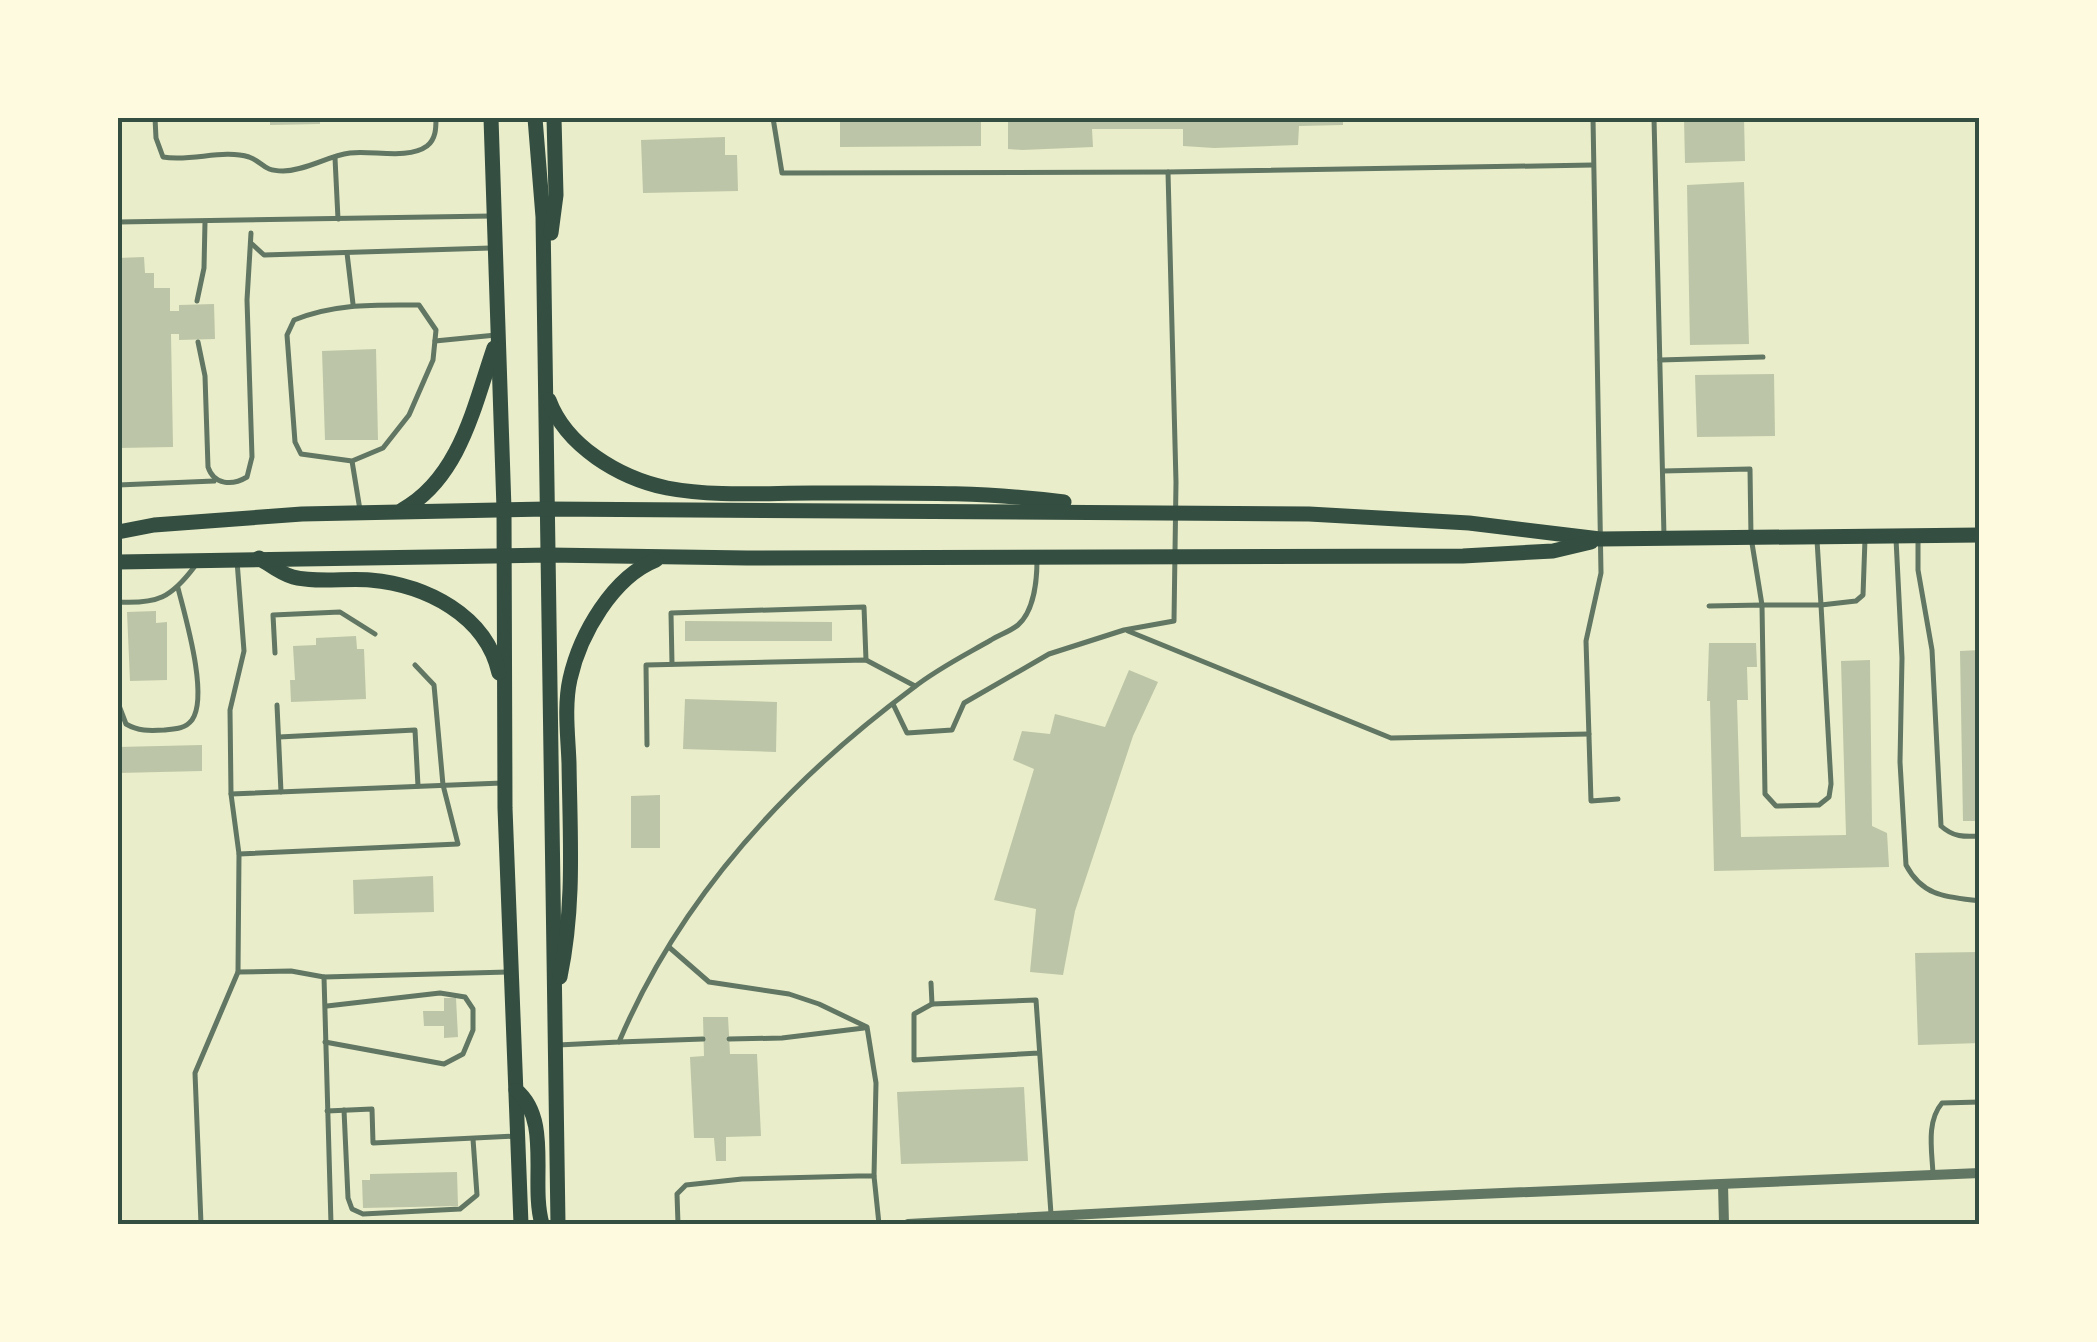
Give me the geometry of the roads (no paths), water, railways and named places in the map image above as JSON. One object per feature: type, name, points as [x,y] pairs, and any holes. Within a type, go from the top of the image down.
[{"type":"main road","points":[[491,118],[505,556],[504,782],[509,972],[521,1224]]},
{"type":"main road","points":[[535,118],[544,272],[558,1224]]},
{"type":"main road","points":[[544,272],[556,194],[554,118]]},
{"type":"main road","points":[[400,511],[427,494],[456,454],[498,334]]},
{"type":"main road","points":[[546,391],[560,426],[572,438],[618,469],[664,487],[723,494],[977,492],[1123,510]]},
{"type":"main road","points":[[118,532],[172,524],[360,513],[547,508],[1176,511],[1469,523],[1600,540],[1980,535]]},
{"type":"main road","points":[[118,562],[549,555],[1463,556],[1553,551],[1600,540]]},
{"type":"main road","points":[[257,557],[292,577],[388,582],[448,604],[488,639],[504,696]]},
{"type":"main road","points":[[554,1003],[571,916],[570,680],[594,619],[618,584],[637,568],[665,557]]},
{"type":"main road","points":[[516,1090],[534,1111],[542,1224]]},
{"type":"street","points":[[908,1224],[1386,1198],[1980,1173]]},
{"type":"street","points":[[1722,1184],[1724,1224]]},
{"type":"lane","points":[[155,118],[156,138],[164,157],[238,156],[252,158],[267,170],[281,171],[300,170],[335,157],[425,148],[433,139],[436,118]]},
{"type":"lane","points":[[773,118],[782,173],[1168,172],[1593,164]]},
{"type":"lane","points":[[1593,118],[1601,573],[1586,642],[1591,801],[1618,799]]},
{"type":"lane","points":[[1654,118],[1664,539]]},
{"type":"lane","points":[[335,157],[338,220]]},
{"type":"lane","points":[[893,704],[906,733],[952,730],[964,703],[1049,654],[1124,630],[1174,621],[1176,511],[1168,172]]},
{"type":"lane","points":[[118,222],[494,216]]},
{"type":"lane","points":[[197,301],[204,268],[205,222]]},
{"type":"lane","points":[[118,485],[240,482],[248,477],[248,279],[251,233],[263,222]]},
{"type":"lane","points":[[251,233],[255,249],[264,255],[496,247]]},
{"type":"lane","points":[[347,252],[353,305]]},
{"type":"lane","points":[[353,305],[419,305],[436,330],[432,360],[409,415],[383,448],[352,461],[301,454],[295,442],[287,334],[294,320],[312,312],[353,305]]},
{"type":"lane","points":[[435,340],[498,334]]},
{"type":"lane","points":[[198,342],[205,376],[208,468],[218,480]]},
{"type":"lane","points":[[1660,360],[1763,357]]},
{"type":"lane","points":[[352,461],[360,513]]},
{"type":"lane","points":[[1663,471],[1750,470],[1751,538],[1762,605],[1764,782],[1768,800],[1784,808],[1819,805],[1829,797],[1831,784],[1817,536]]},
{"type":"lane","points":[[1709,606],[1856,601],[1863,595],[1864,536]]},
{"type":"lane","points":[[1896,536],[1906,866],[1913,879],[1933,895],[1980,901]]},
{"type":"lane","points":[[1918,536],[1918,570],[1932,650],[1941,826],[1949,833],[1980,836]]},
{"type":"lane","points":[[201,1224],[195,1074],[238,972],[239,854],[231,794],[230,710],[244,651],[236,558]]},
{"type":"lane","points":[[618,1042],[636,1003],[716,874],[794,786],[893,704],[915,686],[1020,624],[1031,602],[1036,558]]},
{"type":"lane","points":[[118,602],[151,602],[178,588],[201,559]]},
{"type":"lane","points":[[118,702],[126,724],[136,730],[178,729],[190,724],[196,713],[198,688],[178,588]]},
{"type":"lane","points":[[672,664],[671,613],[864,607],[866,660]]},
{"type":"lane","points":[[274,653],[273,615],[340,612],[376,634]]},
{"type":"lane","points":[[1124,630],[1391,738],[1589,734]]},
{"type":"lane","points":[[648,745],[646,665],[866,660],[915,686]]},
{"type":"lane","points":[[239,854],[458,844],[442,786],[434,685],[416,665]]},
{"type":"lane","points":[[277,705],[281,792]]},
{"type":"lane","points":[[279,737],[415,730],[418,786]]},
{"type":"lane","points":[[231,794],[504,782]]},
{"type":"lane","points":[[670,948],[709,982],[789,994],[867,1027]]},
{"type":"lane","points":[[238,972],[324,976],[509,972]]},
{"type":"lane","points":[[324,976],[330,1224]]},
{"type":"lane","points":[[931,983],[932,1004]]},
{"type":"lane","points":[[325,1042],[444,1064],[463,1054],[474,1030],[473,1008],[465,997],[440,993],[326,1006]]},
{"type":"lane","points":[[1040,1053],[914,1060],[914,1014],[932,1004],[1036,1000],[1040,1053],[1051,1218]]},
{"type":"lane","points":[[729,1039],[782,1038],[867,1027]]},
{"type":"lane","points":[[867,1027],[876,1083],[874,1176],[879,1224]]},
{"type":"lane","points":[[555,1046],[703,1039]]},
{"type":"lane","points":[[1933,1174],[1932,1120],[1936,1109],[1942,1104],[1980,1102]]},
{"type":"lane","points":[[327,1111],[372,1109],[373,1143],[518,1136]]},
{"type":"lane","points":[[344,1110],[348,1198],[352,1210],[362,1214],[460,1209],[470,1204],[476,1195],[473,1139]]},
{"type":"lane","points":[[678,1224],[677,1194],[686,1185],[742,1179],[874,1176]]}]
